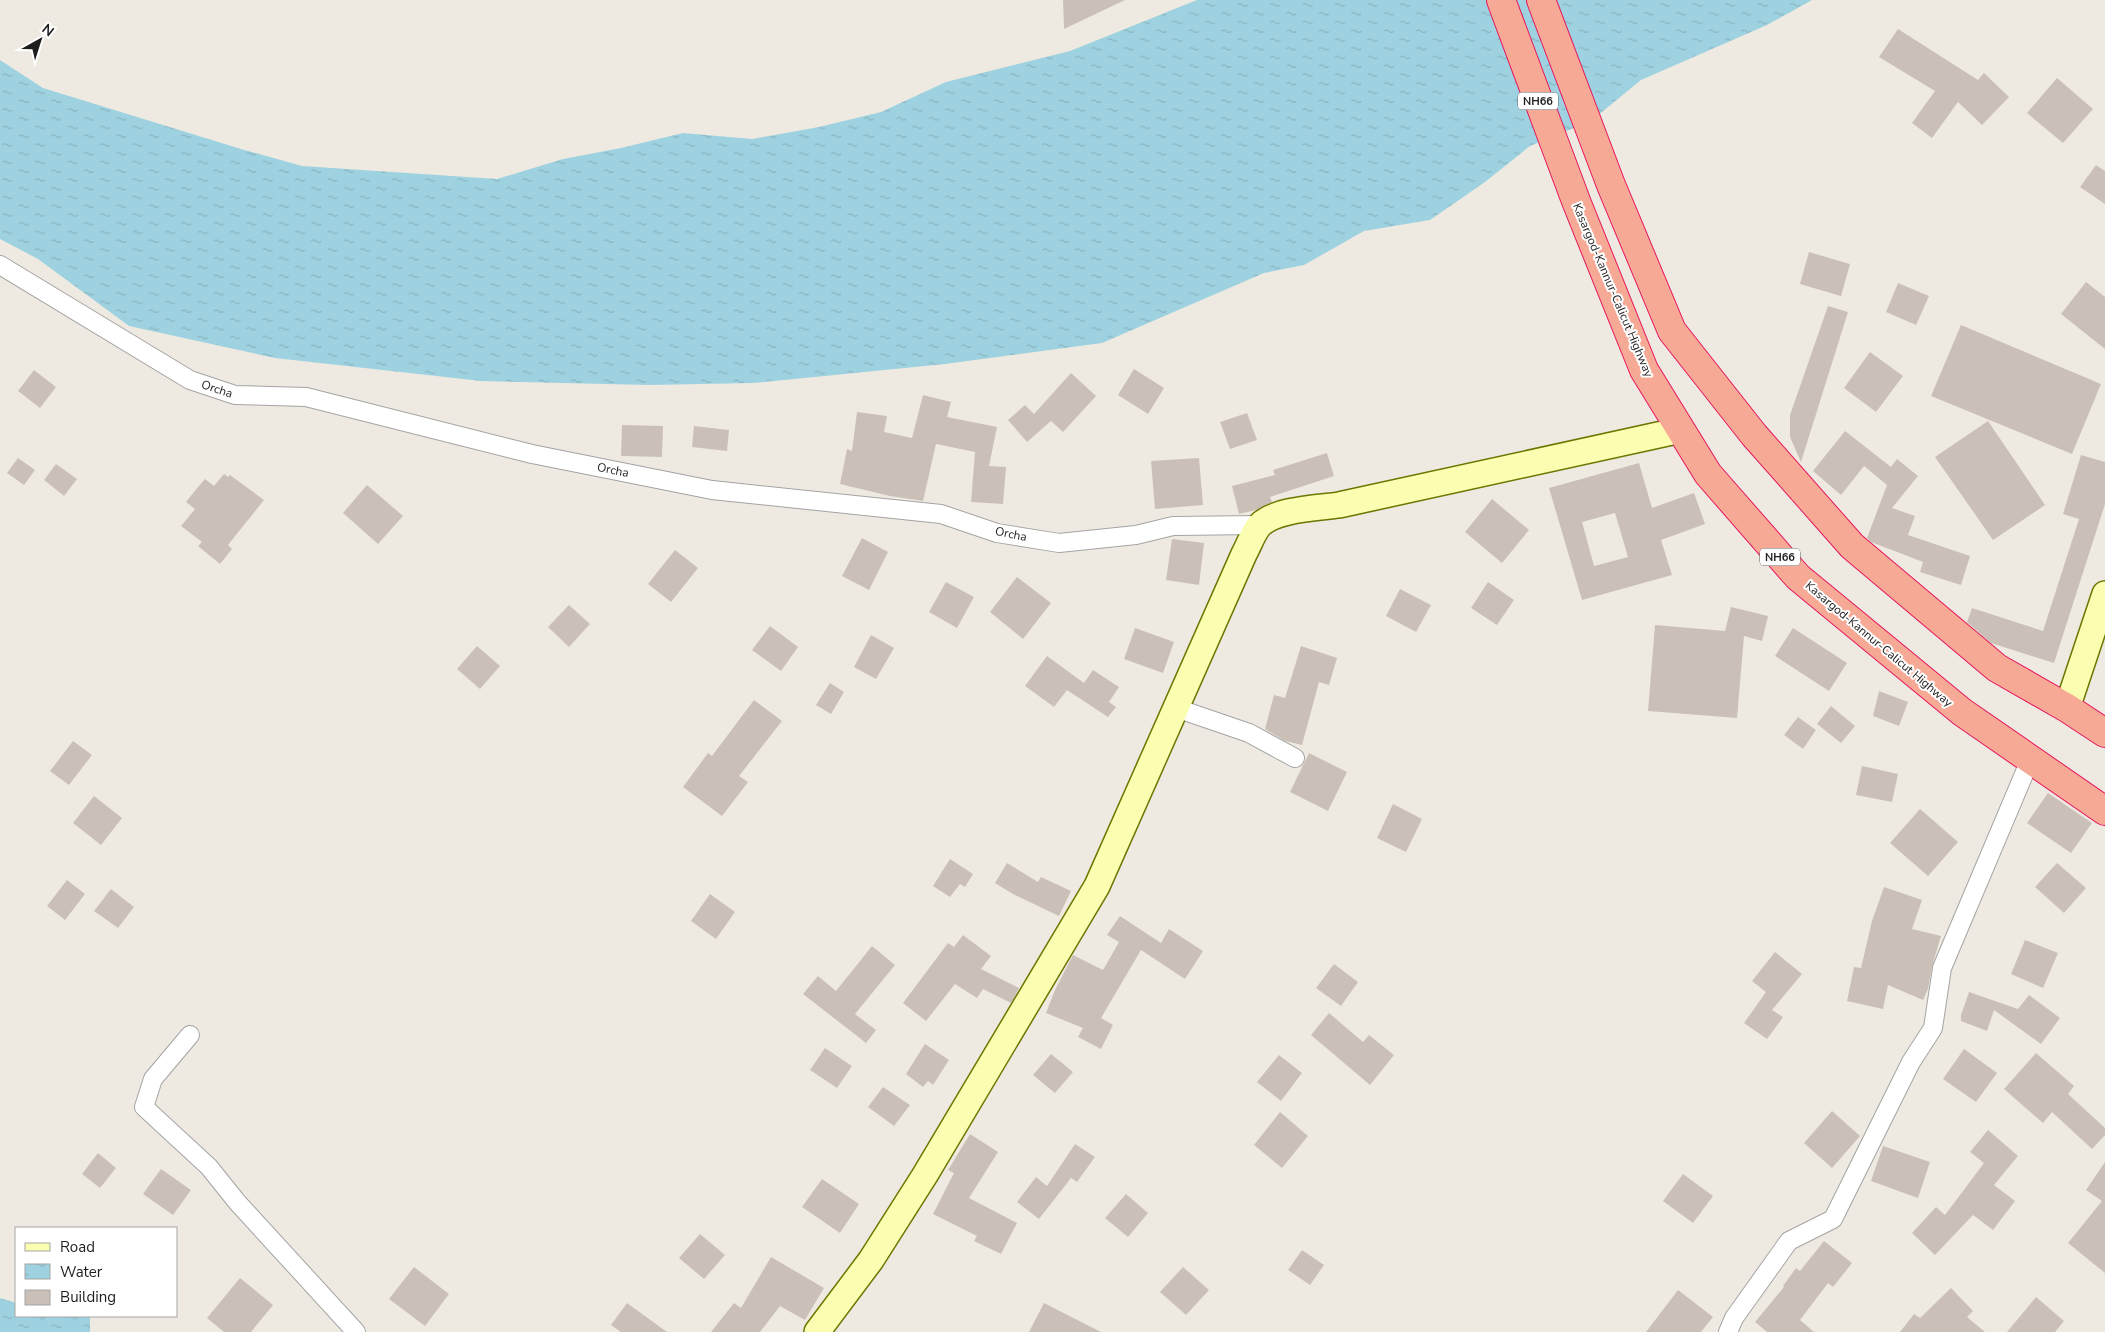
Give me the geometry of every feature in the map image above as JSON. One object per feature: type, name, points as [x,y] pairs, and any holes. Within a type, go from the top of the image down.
[{"type":"highway","name":"Kasargod-Kannur-Calicut Highway","points":[[1501,0],[1576,201],[1644,370],[1708,474],[1798,577],[1962,712],[2105,811]]},
{"type":"highway","name":"NH66","points":[[1540,0],[1611,185],[1672,331],[1754,435],[1852,546],[1997,668],[2067,708],[2105,733]]},
{"type":"main road","points":[[817,1332],[871,1260],[925,1174],[1097,886],[1244,554],[1260,525],[1277,515],[1292,511],[1339,505],[1681,430]]},
{"type":"main road","points":[[2067,708],[2105,594]]},
{"type":"street","name":"Orcha","points":[[0,265],[181,375],[235,395],[306,397],[532,454],[712,490],[941,514],[997,532],[1059,543],[1136,535],[1173,526],[1260,525]]},
{"type":"street","points":[[1176,708],[1249,732],[1295,758]]},
{"type":"street","points":[[1728,1332],[1734,1318],[1789,1241],[1833,1219],[1910,1062],[1933,1028],[1942,968],[2030,760]]},
{"type":"street","points":[[190,1035],[153,1079],[144,1107],[208,1167],[237,1202],[356,1332]]},
{"type":"water","points":[[1197,0],[1812,0],[1767,25],[1641,80],[1591,121],[1530,146],[1485,182],[1430,220],[1364,231],[1304,265],[1264,273],[1102,343],[945,364],[754,383],[650,385],[481,381],[275,358],[129,326],[38,259],[0,239],[0,60],[43,88],[302,166],[497,179],[563,159],[621,148],[683,133],[752,139],[819,127],[881,112],[946,82],[1070,51]]},
{"type":"water","points":[[0,1298],[15,1303],[15,1317],[90,1317],[90,1332],[0,1332]]},
{"type":"building","points":[[1063,0],[1125,0],[1064,29]]},
{"type":"building","points":[[1898,29],[1978,80],[1984,73],[2009,97],[1982,125],[1958,102],[1932,138],[1912,123],[1935,91],[1879,57]]},
{"type":"building","points":[[2057,78],[2093,109],[2063,143],[2027,113]]},
{"type":"building","points":[[2096,165],[2105,171],[2105,204],[2080,187]]},
{"type":"building","points":[[1809,252],[1850,264],[1841,296],[1800,284]]},
{"type":"building","points":[[2086,282],[2105,297],[2105,349],[2061,314]]},
{"type":"building","points":[[1898,283],[1929,296],[1916,325],[1886,312]]},
{"type":"building","points":[[1828,306],[1848,312],[1801,462],[1790,437],[1790,415]]},
{"type":"building","points":[[1961,325],[2101,384],[2072,454],[1931,396]]},
{"type":"building","points":[[1870,352],[1903,376],[1876,412],[1844,388]]},
{"type":"building","points":[[1134,369],[1164,388],[1148,414],[1118,395]]},
{"type":"building","points":[[34,370],[56,387],[40,408],[18,391]]},
{"type":"building","points":[[1071,373],[1096,396],[1063,432],[1051,421],[1027,442],[1008,420],[1025,405],[1034,414]]},
{"type":"building","points":[[923,395],[951,402],[947,417],[997,427],[989,466],[1006,467],[1003,504],[971,502],[975,452],[936,444],[923,501],[890,496],[840,484],[847,449],[852,451],[857,412],[887,416],[884,432],[912,438]]},
{"type":"building","points":[[1247,413],[1257,440],[1230,449],[1220,422]]},
{"type":"building","points":[[1988,421],[2045,505],[1993,540],[1935,457]]},
{"type":"building","points":[[622,425],[663,426],[662,457],[621,456]]},
{"type":"building","points":[[694,426],[729,430],[727,451],[692,447]]},
{"type":"building","points":[[1845,431],[1891,467],[1897,459],[1918,476],[1892,508],[1915,516],[1908,535],[1970,556],[1961,585],[1920,572],[1923,562],[1871,542],[1867,538],[1887,485],[1864,466],[1841,495],[1813,471]]},
{"type":"building","points":[[1327,453],[1334,476],[1270,497],[1272,502],[1256,510],[1239,514],[1232,486],[1275,475],[1273,470]]},
{"type":"building","points":[[2081,455],[2105,462],[2105,504],[2054,663],[1991,643],[1967,622],[1972,608],[2043,631],[2079,519],[2063,514]]},
{"type":"building","points":[[18,458],[35,470],[24,485],[7,473]]},
{"type":"building","points":[[1199,458],[1203,505],[1155,509],[1151,461]]},
{"type":"building","points":[[1639,463],[1652,508],[1694,493],[1705,524],[1661,540],[1672,575],[1582,600],[1549,488]],"holes":[[[1615,513],[1628,557],[1594,566],[1582,522]]]},
{"type":"building","points":[[56,464],[77,479],[64,496],[44,480]]},
{"type":"building","points":[[224,474],[228,477],[230,475],[264,500],[228,545],[232,549],[220,564],[198,546],[202,542],[181,526],[195,509],[186,502],[198,487],[205,479],[214,486]]},
{"type":"building","points":[[367,485],[403,516],[378,544],[343,513]]},
{"type":"building","points":[[1492,499],[1529,530],[1502,563],[1465,532]]},
{"type":"building","points":[[862,538],[888,552],[869,590],[842,576]]},
{"type":"building","points":[[1172,539],[1204,543],[1199,585],[1166,580]]},
{"type":"building","points":[[675,550],[698,568],[671,602],[648,584]]},
{"type":"building","points":[[1017,577],[1051,603],[1023,639],[990,612]]},
{"type":"building","points":[[946,582],[974,597],[957,628],[929,612]]},
{"type":"building","points":[[1488,582],[1514,600],[1497,625],[1471,608]]},
{"type":"building","points":[[1400,589],[1431,605],[1416,632],[1386,616]]},
{"type":"building","points":[[569,605],[590,624],[569,647],[548,627]]},
{"type":"building","points":[[1731,607],[1768,616],[1762,641],[1744,636],[1737,718],[1648,711],[1655,625],[1725,631]]},
{"type":"building","points":[[770,626],[798,647],[781,671],[752,650]]},
{"type":"building","points":[[1135,628],[1174,642],[1163,673],[1124,659]]},
{"type":"building","points":[[1793,628],[1847,663],[1829,691],[1775,656]]},
{"type":"building","points":[[871,635],[894,648],[876,679],[854,667]]},
{"type":"building","points":[[477,646],[500,666],[480,689],[457,669]]},
{"type":"building","points":[[1301,646],[1337,658],[1329,685],[1319,682],[1302,745],[1285,741],[1265,729],[1274,695],[1285,698]]},
{"type":"building","points":[[1047,656],[1084,683],[1093,670],[1119,687],[1109,702],[1116,707],[1108,717],[1067,690],[1054,707],[1025,686]]},
{"type":"building","points":[[830,683],[844,692],[831,714],[816,705]]},
{"type":"building","points":[[1879,691],[1908,702],[1899,726],[1873,716]]},
{"type":"building","points":[[754,700],[782,721],[739,776],[748,782],[722,816],[683,787],[708,753],[712,756]]},
{"type":"building","points":[[1831,706],[1855,726],[1841,743],[1817,724]]},
{"type":"building","points":[[1798,717],[1816,730],[1803,749],[1784,735]]},
{"type":"building","points":[[73,741],[92,755],[69,785],[50,771]]},
{"type":"building","points":[[1309,753],[1347,772],[1328,811],[1290,792]]},
{"type":"building","points":[[1862,766],[1898,774],[1892,802],[1856,795]]},
{"type":"building","points":[[2048,793],[2092,823],[2071,853],[2027,823]]},
{"type":"building","points":[[94,796],[122,818],[101,845],[73,823]]},
{"type":"building","points":[[1393,804],[1422,819],[1406,852],[1377,838]]},
{"type":"building","points":[[1920,809],[1958,842],[1928,876],[1890,843]]},
{"type":"building","points":[[950,859],[973,874],[965,887],[960,884],[950,897],[933,886]]},
{"type":"building","points":[[1007,863],[1038,882],[1041,877],[1071,891],[1059,916],[1013,894],[995,883]]},
{"type":"building","points":[[2057,863],[2086,888],[2064,913],[2035,887]]},
{"type":"building","points":[[67,880],[85,894],[65,920],[47,906]]},
{"type":"building","points":[[1884,887],[1922,900],[1912,929],[1941,936],[1932,966],[1928,989],[1923,1000],[1888,985],[1883,1009],[1847,1001],[1854,967],[1861,968],[1872,921]]},
{"type":"building","points":[[111,889],[134,907],[118,928],[94,911]]},
{"type":"building","points":[[710,894],[735,912],[716,939],[691,921]]},
{"type":"building","points":[[1120,916],[1161,943],[1169,929],[1203,951],[1185,979],[1141,950],[1101,1018],[1113,1025],[1101,1049],[1078,1037],[1083,1028],[1046,1013],[1055,990],[1073,955],[1103,970],[1119,942],[1107,935]]},
{"type":"building","points":[[963,935],[991,956],[981,969],[1019,988],[1011,1003],[983,989],[977,998],[955,984],[926,1021],[903,1003],[948,943],[954,947]]},
{"type":"building","points":[[2025,940],[2058,953],[2043,988],[2011,974]]},
{"type":"building","points":[[872,946],[895,965],[855,1014],[876,1030],[866,1043],[803,994],[818,976],[836,991]]},
{"type":"building","points":[[1775,952],[1802,974],[1772,1010],[1783,1017],[1767,1039],[1744,1023],[1766,992],[1752,981]]},
{"type":"building","points":[[1334,964],[1358,982],[1341,1006],[1316,988]]},
{"type":"building","points":[[1969,992],[2018,1009],[2029,995],[2060,1018],[2041,1044],[1994,1010],[1987,1031],[1961,1021],[1961,1015]]},
{"type":"building","points":[[1329,1013],[1363,1042],[1369,1035],[1394,1055],[1370,1085],[1311,1035]]},
{"type":"building","points":[[925,1044],[949,1060],[933,1085],[928,1081],[923,1087],[906,1074]]},
{"type":"building","points":[[825,1048],[852,1066],[837,1088],[810,1070]]},
{"type":"building","points":[[1964,1049],[1997,1073],[1976,1102],[1943,1079]]},
{"type":"building","points":[[2036,1053],[2074,1086],[2068,1094],[2105,1128],[2105,1135],[2092,1149],[2052,1112],[2043,1123],[2004,1089]]},
{"type":"building","points":[[1051,1054],[1073,1072],[1055,1093],[1033,1075]]},
{"type":"building","points":[[1279,1055],[1302,1073],[1281,1101],[1257,1082]]},
{"type":"building","points":[[883,1087],[910,1105],[894,1126],[868,1107]]},
{"type":"building","points":[[1832,1111],[1860,1136],[1832,1168],[1804,1143]]},
{"type":"building","points":[[1280,1112],[1308,1136],[1282,1168],[1254,1145]]},
{"type":"building","points":[[1988,1130],[2018,1156],[1994,1185],[2015,1201],[1993,1230],[1973,1215],[1935,1255],[1912,1233],[1936,1207],[1945,1215],[1984,1163],[1970,1152]]},
{"type":"building","points":[[970,1134],[998,1152],[969,1198],[1017,1223],[1001,1254],[974,1241],[977,1236],[933,1214],[954,1173],[948,1170]]},
{"type":"building","points":[[1075,1144],[1095,1157],[1077,1182],[1071,1178],[1039,1219],[1017,1202],[1036,1177],[1047,1186]]},
{"type":"building","points":[[1883,1146],[1930,1162],[1918,1198],[1871,1181]]},
{"type":"building","points":[[98,1153],[116,1168],[100,1188],[82,1174]]},
{"type":"building","points":[[2105,1162],[2105,1273],[2068,1243],[2102,1201],[2086,1190]]},
{"type":"building","points":[[161,1169],[191,1190],[173,1215],[143,1194]]},
{"type":"building","points":[[1683,1174],[1713,1196],[1693,1223],[1663,1201]]},
{"type":"building","points":[[822,1179],[859,1204],[840,1233],[802,1207]]},
{"type":"building","points":[[1126,1194],[1148,1213],[1128,1237],[1105,1218]]},
{"type":"building","points":[[700,1234],[725,1255],[704,1279],[679,1258]]},
{"type":"building","points":[[1824,1241],[1852,1263],[1833,1287],[1828,1283],[1800,1320],[1814,1332],[1767,1332],[1755,1322],[1784,1287],[1796,1268],[1800,1271]]},
{"type":"building","points":[[1302,1250],[1324,1265],[1310,1285],[1288,1270]]},
{"type":"building","points":[[771,1257],[824,1288],[805,1320],[780,1306],[760,1332],[711,1332],[734,1303],[741,1308]]},
{"type":"building","points":[[414,1267],[449,1294],[425,1326],[389,1299]]},
{"type":"building","points":[[1183,1267],[1209,1290],[1186,1315],[1160,1292]]},
{"type":"building","points":[[240,1278],[273,1305],[251,1332],[224,1332],[207,1318]]},
{"type":"building","points":[[1951,1288],[1973,1311],[1967,1317],[1985,1332],[1900,1332],[1914,1314],[1920,1318]]},
{"type":"building","points":[[1678,1290],[1713,1317],[1701,1332],[1646,1332]]},
{"type":"building","points":[[2036,1297],[2064,1321],[2055,1332],[2007,1332]]},
{"type":"building","points":[[627,1303],[667,1332],[621,1332],[611,1325]]},
{"type":"building","points":[[1044,1303],[1101,1332],[1029,1332]]}]
